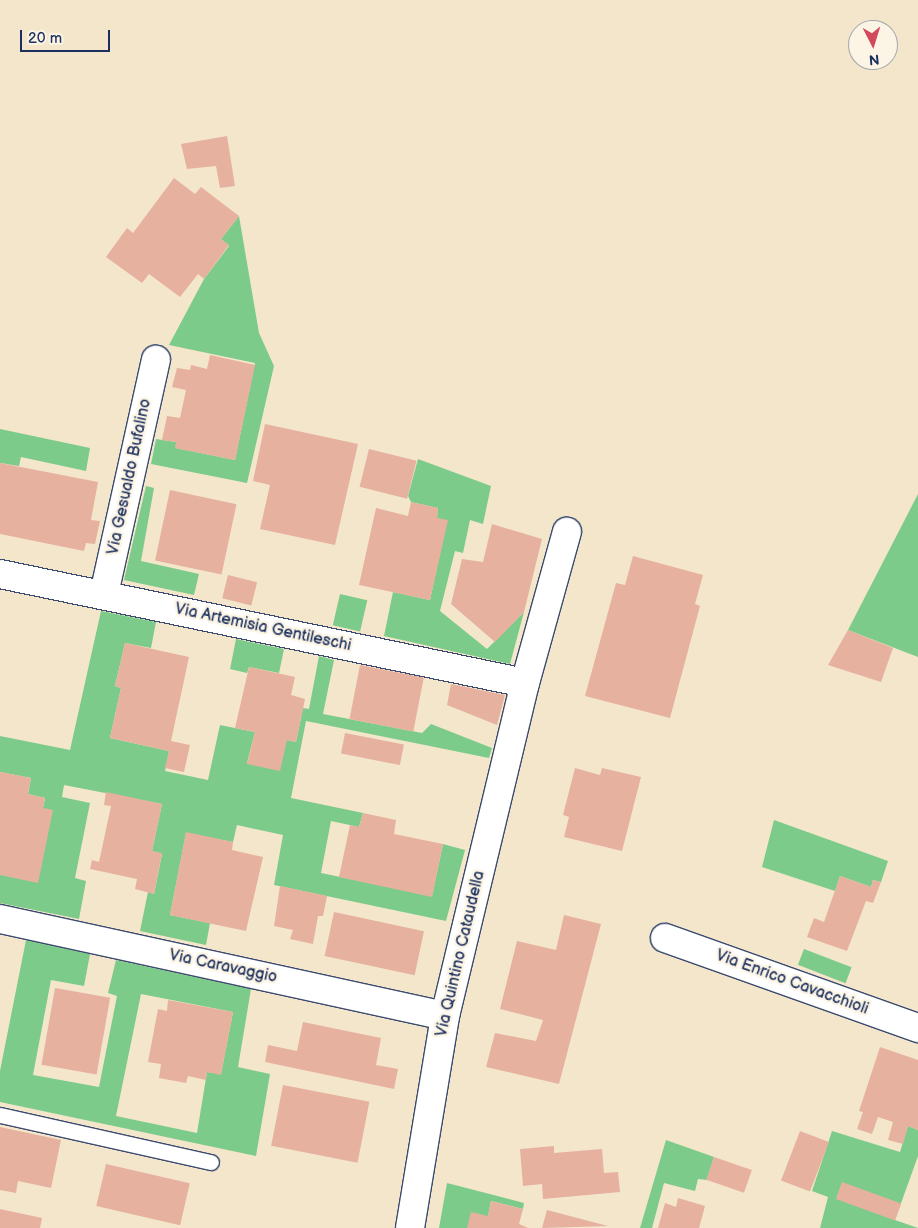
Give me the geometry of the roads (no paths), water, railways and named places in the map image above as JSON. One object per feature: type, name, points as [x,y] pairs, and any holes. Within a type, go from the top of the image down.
[{"type":"street","name":"Via Gesualdo Bufalino","points":[[104,594],[156,360]]},
{"type":"street","name":"Via Quintino Cataudella","points":[[410,1228],[445,1016],[526,683],[567,532]]},
{"type":"street","name":"Via Artemisia Gentileschi","points":[[0,574],[104,594],[526,683]]},
{"type":"street","name":"Via Caravaggio","points":[[0,919],[445,1016]]},
{"type":"street","name":"Via Enrico Cavacchioli","points":[[666,938],[918,1028]]},
{"type":"lane","points":[[0,1115],[211,1162]]}]
